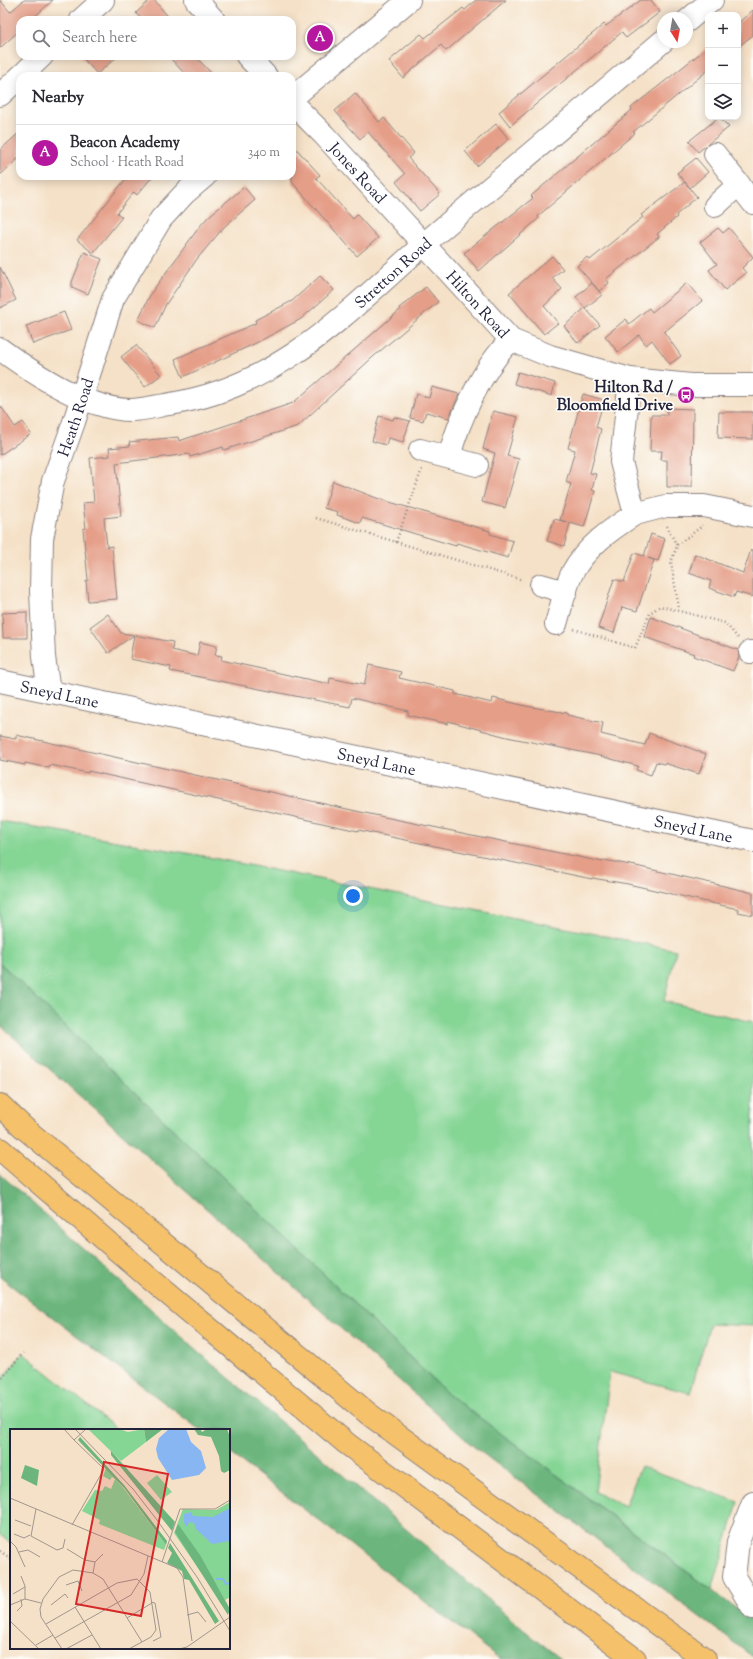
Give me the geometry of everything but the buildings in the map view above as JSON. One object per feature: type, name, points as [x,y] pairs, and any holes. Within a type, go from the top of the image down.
[{"type":"highway","points":[[0,1104],[23,1126],[171,1251],[370,1415],[705,1659]]},
{"type":"highway","points":[[0,1149],[148,1277],[346,1443],[635,1659]]},
{"type":"street","points":[[85,16],[103,0]]},
{"type":"street","points":[[196,0],[210,16]]},
{"type":"street","points":[[296,95],[410,0]]},
{"type":"street","points":[[693,16],[712,0]]},
{"type":"street","name":"Stretton Road","points":[[0,349],[38,374],[81,398],[119,409],[132,410],[188,402],[227,390],[289,358],[340,321],[424,244],[657,46]]},
{"type":"street","points":[[24,72],[38,60]]},
{"type":"street","points":[[251,60],[262,72]]},
{"type":"street","points":[[0,95],[16,80]]},
{"type":"street","name":"Jones Road","points":[[296,107],[324,135],[424,244]]},
{"type":"street","points":[[715,154],[753,203]]},
{"type":"street","name":"Heath Road","points":[[49,692],[44,657],[40,591],[42,539],[53,480],[113,299],[161,219],[185,193],[200,180]]},
{"type":"street","points":[[715,206],[739,184]]},
{"type":"street","name":"Hilton Road","points":[[424,244],[511,340],[550,356],[630,379],[691,384],[753,385]]},
{"type":"street","points":[[449,457],[455,434],[481,382],[498,353],[511,340]]},
{"type":"street","points":[[630,379],[621,462],[634,514]]},
{"type":"street","points":[[424,451],[477,465]]},
{"type":"street","points":[[556,624],[566,592],[576,568],[595,542],[634,514],[666,506],[704,506],[753,516]]},
{"type":"street","points":[[541,585],[566,592]]},
{"type":"street","name":"Sneyd Lane","points":[[0,681],[753,841]]},
{"type":"street","points":[[753,1503],[738,1542],[734,1576],[753,1608]]},
{"type":"path","points":[[396,542],[424,451]]},
{"type":"path","points":[[679,610],[671,562],[676,546],[701,527],[704,506]]},
{"type":"path","points":[[659,508],[676,546]]},
{"type":"path","points":[[316,518],[541,585]]},
{"type":"path","points":[[556,624],[635,648],[650,613],[660,606],[725,623],[752,652]]},
{"type":"path","points":[[0,1381],[23,1353]]},
{"type":"path","points":[[0,1551],[10,1558]]},
{"type":"green space","points":[[0,821],[198,855],[676,950],[664,1001],[753,1022],[753,1326],[710,1324],[690,1393],[610,1372],[595,1492],[625,1506],[641,1466],[738,1502],[712,1590],[449,1395],[0,963]]},
{"type":"green space","points":[[0,963],[449,1395],[753,1621],[753,1657],[473,1446],[0,1025]]},
{"type":"green space","points":[[0,1174],[201,1354],[524,1630],[561,1659],[500,1659],[230,1453],[230,1429],[199,1429],[0,1277]]},
{"type":"green space","points":[[23,1353],[117,1429],[10,1429],[10,1542],[0,1534],[0,1381]]},
{"type":"place","name":"Beacon Academy","points":[[320,38]]},
{"type":"place","name":"Hilton Rd / Bloomfield Drive","points":[[686,395]]}]
